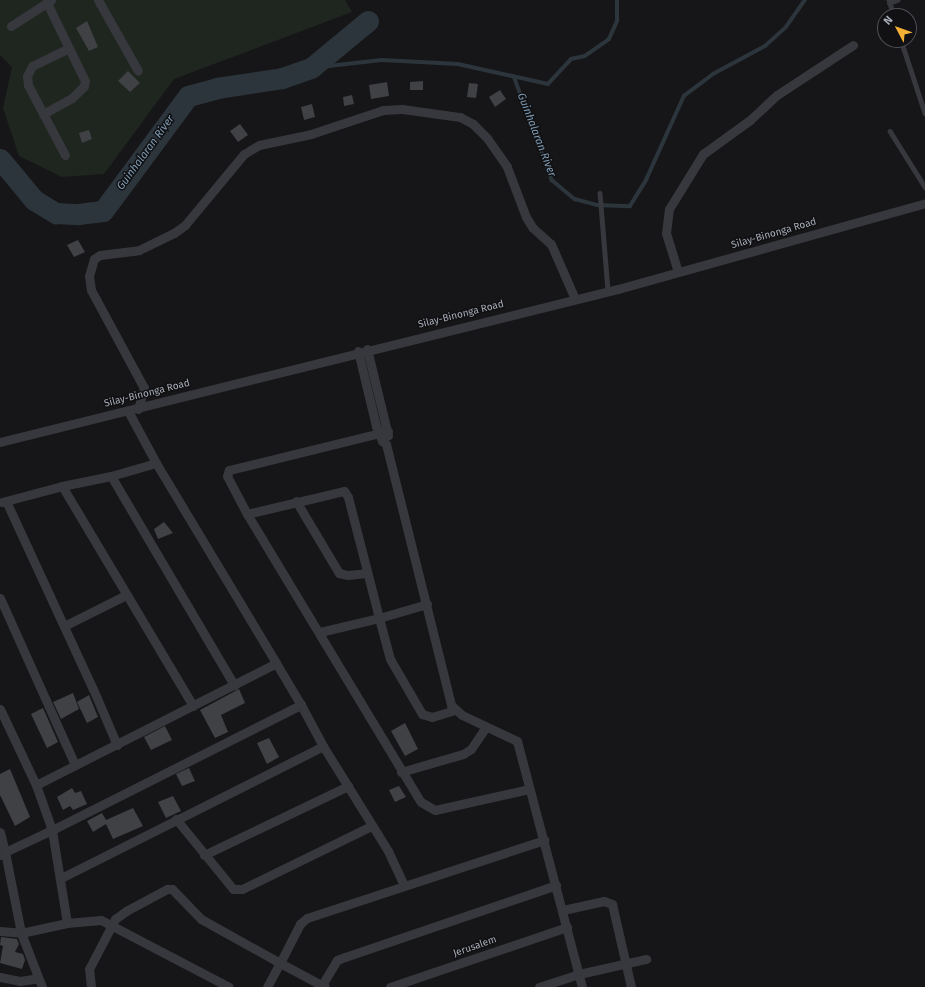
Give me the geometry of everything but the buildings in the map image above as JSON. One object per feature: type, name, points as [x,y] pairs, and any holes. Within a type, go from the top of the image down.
[{"type":"street","points":[[98,0],[138,71]]},
{"type":"street","points":[[11,26],[49,2],[85,81],[84,86],[72,98],[44,114]]},
{"type":"street","points":[[678,272],[666,233],[669,209],[702,154],[750,120],[777,95],[853,45]]},
{"type":"street","points":[[65,155],[28,85],[28,70],[69,48]]},
{"type":"street","points":[[138,409],[144,388],[91,290],[89,276],[94,259],[100,255],[139,250],[174,233],[184,225],[244,154],[259,145],[311,134],[383,110],[402,109],[460,117],[473,124],[487,138],[507,167],[526,217],[533,228],[551,244],[575,299]]},
{"type":"street","name":"Silay-Binonga Road","points":[[0,442],[138,409],[358,351],[608,292],[925,203]]},
{"type":"street","points":[[367,349],[383,432]]},
{"type":"street","points":[[358,351],[383,432],[440,651],[448,695],[455,710],[517,741],[563,910],[582,987]]},
{"type":"street","points":[[128,411],[156,463],[391,856],[404,885]]},
{"type":"street","points":[[383,432],[229,470],[227,476],[247,514],[320,632],[401,772],[421,802],[435,810],[529,789]]},
{"type":"street","points":[[117,745],[64,626],[3,502],[62,486],[111,476],[156,463]]},
{"type":"street","points":[[111,476],[234,685]]},
{"type":"street","points":[[62,486],[193,706]]},
{"type":"street","points":[[247,514],[296,501],[344,491],[348,497],[366,572],[390,659],[422,714],[432,717],[455,710]]},
{"type":"street","points":[[296,501],[339,572],[348,575],[366,572]]},
{"type":"street","points":[[64,626],[126,595]]},
{"type":"street","points":[[0,598],[75,765]]},
{"type":"street","points":[[320,632],[379,618],[427,604]]},
{"type":"street","points":[[36,785],[276,663]]},
{"type":"street","points":[[2,854],[301,704]]},
{"type":"street","points":[[0,709],[36,785],[52,830],[61,878],[67,923]]},
{"type":"street","points":[[401,772],[463,754],[471,749],[486,726]]},
{"type":"street","points":[[61,878],[324,746]]},
{"type":"street","points":[[204,855],[348,786]]},
{"type":"street","points":[[176,819],[226,883],[233,889],[242,889],[372,826]]},
{"type":"street","points":[[0,832],[2,854],[21,933],[42,987]]},
{"type":"street","points":[[268,987],[300,924],[307,918],[544,840]]},
{"type":"street","points":[[91,987],[89,969],[112,926],[126,911],[162,891],[172,889],[200,919],[324,986],[337,960],[345,956],[556,885]]},
{"type":"street","points":[[563,910],[609,901],[612,904],[631,987]]},
{"type":"street","points":[[0,931],[21,933],[67,923],[101,920],[229,987]]},
{"type":"street","name":"Jerusalem","points":[[390,987],[567,927]]},
{"type":"street","points":[[539,987],[579,974],[646,959]]},
{"type":"street","points":[[0,977],[20,984],[38,978]]},
{"type":"lane","points":[[889,1],[897,0]]},
{"type":"lane","points":[[904,48],[925,114]]},
{"type":"lane","points":[[890,131],[925,187]]},
{"type":"lane","points":[[600,195],[608,292]]},
{"type":"shaded area","points":[[0,0],[345,0],[352,12],[174,79],[104,174],[62,177],[19,156],[3,108],[12,67],[0,55]]},
{"type":"waterway","name":"Guinhalaran River","points":[[311,68],[382,60],[458,64],[548,84],[571,59],[585,56],[609,39],[617,21],[617,0]]},
{"type":"waterway","name":"Guinhalaran River","points":[[514,76],[552,180],[575,199],[597,205],[630,206],[646,180],[684,96],[713,74],[765,46],[786,27],[805,0]]},
{"type":"waterway","name":"Guinhalaran River","points":[[0,159],[34,200],[56,213],[78,214],[103,211],[188,96],[217,88],[282,78],[311,68],[368,21]]}]
